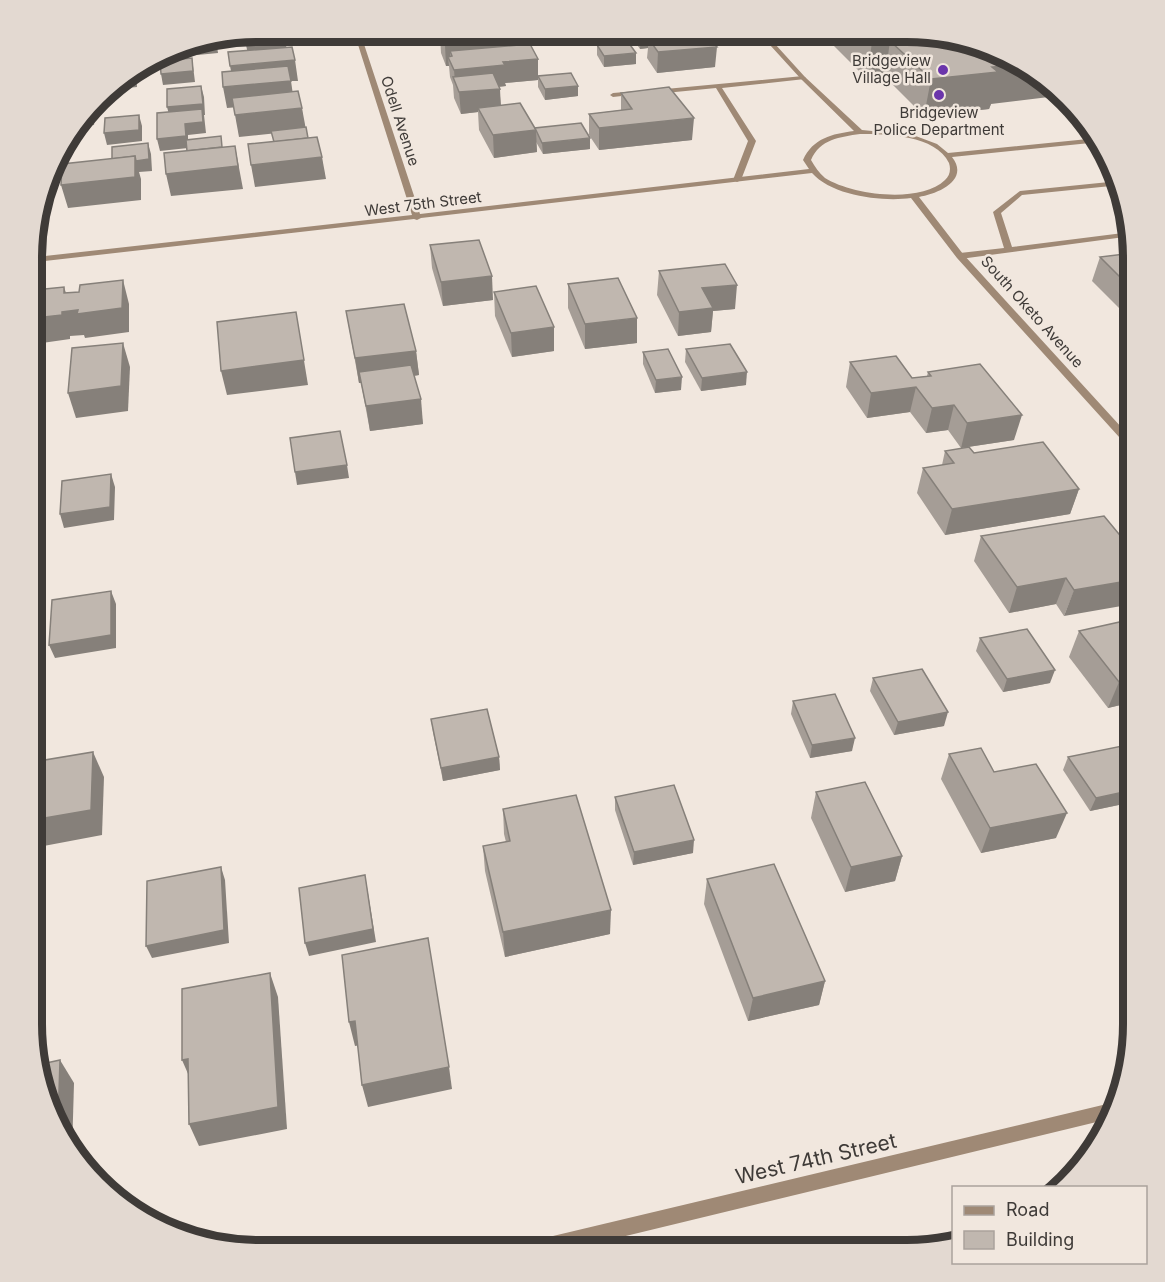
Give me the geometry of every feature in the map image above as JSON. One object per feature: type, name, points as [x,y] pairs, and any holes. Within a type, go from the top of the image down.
[{"type":"street","name":"Odell Avenue","points":[[360,42],[417,218]]},
{"type":"street","points":[[770,42],[803,78],[860,132]]},
{"type":"street","points":[[613,95],[803,78]]},
{"type":"street","points":[[718,86],[752,141],[737,180]]},
{"type":"street","points":[[860,132],[890,134],[920,140],[947,155],[954,165],[954,175],[946,184],[932,191],[890,197],[843,189],[825,181],[813,171],[807,160],[811,150],[821,141],[860,132]]},
{"type":"street","points":[[947,155],[1089,141]]},
{"type":"street","name":"West 75th Street","points":[[42,259],[813,171]]},
{"type":"street","points":[[1009,249],[998,212],[1020,193],[1110,184]]},
{"type":"street","name":"South Oketo Avenue","points":[[913,195],[960,255],[1123,435]]},
{"type":"street","points":[[960,255],[1122,235]]},
{"type":"street","name":"West 74th Street","points":[[574,1240],[1104,1113]]},
{"type":"building","points":[[444,42],[469,42],[445,45]]},
{"type":"building","points":[[628,42],[636,53],[604,56],[597,45]]},
{"type":"building","points":[[651,42],[713,42],[717,47],[658,52]]},
{"type":"building","points":[[891,42],[921,42],[949,46],[976,53],[1005,66],[992,67],[998,72],[931,79]]},
{"type":"building","points":[[530,44],[538,59],[454,70],[448,57],[452,56],[450,51]]},
{"type":"building","points":[[292,47],[295,60],[230,66],[228,52]]},
{"type":"building","points":[[192,58],[193,71],[161,74],[160,65],[171,60]]},
{"type":"building","points":[[288,66],[291,81],[223,87],[222,72]]},
{"type":"building","points":[[493,73],[500,89],[459,92],[453,77]]},
{"type":"building","points":[[571,73],[578,86],[545,89],[538,76]]},
{"type":"building","points":[[201,86],[203,104],[167,107],[167,89]]},
{"type":"building","points":[[669,87],[694,118],[599,128],[589,114],[632,109],[621,93]]},
{"type":"building","points":[[298,91],[302,108],[235,115],[232,98]]},
{"type":"building","points":[[520,103],[536,130],[493,135],[478,108]]},
{"type":"building","points":[[202,109],[203,122],[185,124],[186,136],[157,139],[157,113]]},
{"type":"building","points":[[139,115],[139,130],[104,133],[105,118]]},
{"type":"building","points":[[581,123],[590,138],[542,143],[535,128]]},
{"type":"building","points":[[306,127],[308,138],[274,142],[271,131]]},
{"type":"building","points":[[221,136],[222,147],[187,151],[186,140]]},
{"type":"building","points":[[317,137],[322,157],[251,165],[248,144]]},
{"type":"building","points":[[148,143],[149,159],[136,161],[135,156],[112,159],[112,147]]},
{"type":"building","points":[[235,146],[238,166],[166,174],[164,153]]},
{"type":"building","points":[[135,156],[135,177],[61,185],[64,164]]},
{"type":"building","points":[[479,240],[492,276],[441,282],[430,245]]},
{"type":"building","points":[[1123,254],[1123,280],[1100,257]]},
{"type":"building","points":[[725,264],[737,285],[702,288],[713,308],[679,312],[659,271]]},
{"type":"building","points":[[618,278],[637,318],[585,324],[568,284]]},
{"type":"building","points":[[123,280],[122,308],[77,314],[78,310],[42,317],[42,289],[64,287],[64,293],[79,292],[80,285]]},
{"type":"building","points":[[536,286],[554,327],[511,333],[494,292]]},
{"type":"building","points":[[404,304],[416,351],[355,358],[346,311]]},
{"type":"building","points":[[296,312],[304,360],[221,371],[217,322]]},
{"type":"building","points":[[123,343],[121,386],[68,393],[72,348]]},
{"type":"building","points":[[730,344],[747,372],[702,378],[686,349]]},
{"type":"building","points":[[668,349],[682,377],[656,380],[643,352]]},
{"type":"building","points":[[896,356],[912,378],[931,376],[928,372],[980,364],[1022,415],[967,423],[954,405],[932,408],[916,387],[871,393],[850,362]]},
{"type":"building","points":[[411,365],[421,399],[366,406],[359,372]]},
{"type":"building","points":[[340,431],[347,465],[295,472],[290,438]]},
{"type":"building","points":[[1043,442],[1079,489],[952,509],[923,468],[954,463],[945,451],[969,447],[974,453]]},
{"type":"building","points":[[111,474],[110,507],[60,514],[62,481]]},
{"type":"building","points":[[1104,516],[1123,539],[1123,582],[1074,590],[1066,578],[1017,587],[981,536]]},
{"type":"building","points":[[111,591],[111,635],[49,645],[52,600]]},
{"type":"building","points":[[1123,621],[1123,681],[1119,682],[1079,631]]},
{"type":"building","points":[[1027,629],[1055,670],[1007,679],[980,638]]},
{"type":"building","points":[[922,669],[948,712],[898,722],[873,678]]},
{"type":"building","points":[[835,694],[855,738],[812,745],[793,701]]},
{"type":"building","points":[[487,709],[499,757],[441,768],[431,719]]},
{"type":"building","points":[[1123,746],[1123,792],[1096,798],[1068,757]]},
{"type":"building","points":[[981,748],[994,772],[1036,764],[1067,813],[990,828],[949,754]]},
{"type":"building","points":[[93,752],[91,810],[42,818],[42,760]]},
{"type":"building","points":[[865,782],[902,856],[851,867],[816,792]]},
{"type":"building","points":[[674,785],[694,840],[634,852],[615,797]]},
{"type":"building","points":[[576,795],[611,910],[503,932],[483,846],[510,841],[503,809]]},
{"type":"building","points":[[774,864],[825,981],[753,998],[707,879]]},
{"type":"building","points":[[221,867],[224,930],[146,946],[147,881]]},
{"type":"building","points":[[365,875],[373,929],[305,943],[299,888]]},
{"type":"building","points":[[428,938],[449,1067],[362,1085],[355,1021],[349,1022],[342,955]]},
{"type":"building","points":[[270,973],[278,1107],[189,1124],[188,1059],[182,1060],[182,989]]},
{"type":"building","points":[[60,1060],[59,1108],[49,1080],[46,1063]]},
{"type":"place","name":"Bridgeview Village Hall","points":[[943,70]]},
{"type":"place","name":"Bridgeview Police Department","points":[[939,95]]}]
